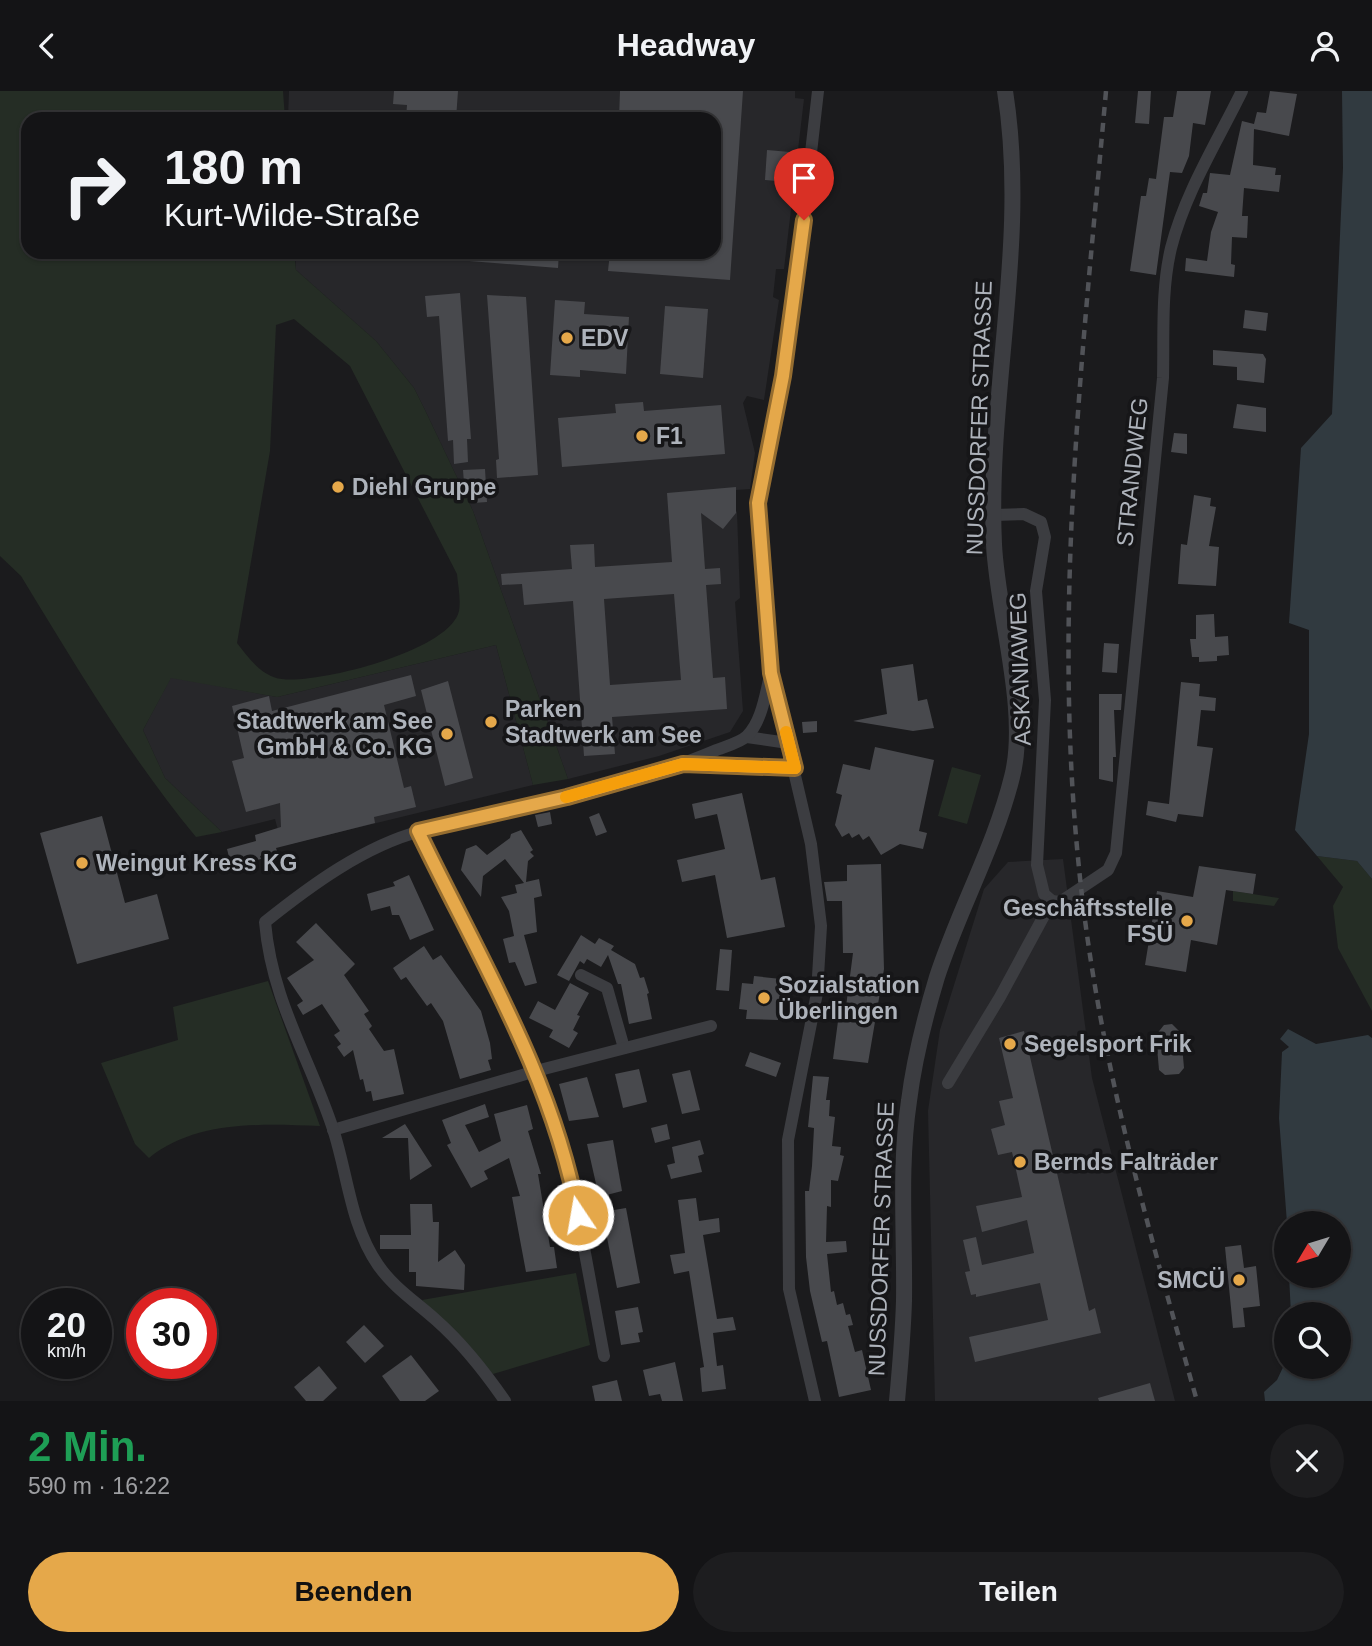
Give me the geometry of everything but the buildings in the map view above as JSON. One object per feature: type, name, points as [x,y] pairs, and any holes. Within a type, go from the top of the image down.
[{"type":"street","points":[[815,1401],[789,1289],[788,1140],[817,993],[821,926],[811,844],[771,673],[758,503],[795,293],[817,91]]},
{"type":"street","name":"NUSSDORFER STRASSE","points":[[897,1401],[904,1304],[904,1146],[909,1099],[937,976],[992,837],[1013,773],[1015,724],[1010,664],[997,583],[994,515],[998,408],[1013,189],[1012,139],[1006,91]]},
{"type":"street","name":"STRANDWEG","points":[[1052,901],[1060,902],[1072,896],[1108,870],[1115,853],[1141,577],[1151,505],[1171,250],[1182,214],[1242,91]]},
{"type":"street","name":"ASKANIAWEG","points":[[994,515],[1024,514],[1041,521],[1045,537],[1036,591],[1045,700],[1037,865],[1044,894],[1052,901]]},
{"type":"street","points":[[747,737],[760,715],[771,673]]},
{"type":"street","points":[[505,1401],[461,1345],[403,1294],[378,1265],[356,1222],[334,1130],[286,1016],[268,962],[265,922],[359,857],[418,831],[567,797],[683,764],[747,737],[788,743]]},
{"type":"street","points":[[683,764],[795,768]]},
{"type":"street","points":[[418,831],[536,1070],[573,1188],[604,1356]]},
{"type":"street","points":[[948,1083],[1000,997],[1052,901]]},
{"type":"street","points":[[581,975],[607,988],[624,1048]]},
{"type":"street","points":[[334,1130],[536,1070],[711,1026]]},
{"type":"shaded area","points":[[0,91],[283,91],[284,112],[21,112],[21,259],[295,259],[296,270],[376,341],[414,388],[473,511],[568,779],[533,785],[496,645],[277,697],[171,678],[143,730],[165,778],[222,832],[196,837],[126,743],[21,576],[0,556]],"holes":[[[294,319],[350,366],[457,574],[459,611],[450,626],[433,639],[381,662],[324,676],[282,679],[268,675],[237,643],[270,451],[276,325]]]},
{"type":"shaded area","points":[[289,91],[795,91],[795,98],[804,99],[784,269],[776,269],[773,297],[779,300],[764,400],[747,396],[743,403],[755,453],[750,489],[736,490],[736,498],[731,499],[732,507],[737,512],[740,598],[735,602],[743,711],[730,732],[659,756],[568,779],[473,511],[414,388],[376,341],[296,270],[295,259],[721,259],[721,112],[288,112]]},
{"type":"shaded area","points":[[1342,91],[1372,91],[1372,879],[1357,861],[1317,856],[1295,830],[1309,734],[1309,630],[1289,623],[1301,448],[1332,414],[1343,168]]},
{"type":"shaded area","points":[[496,645],[533,785],[282,846],[275,819],[222,832],[165,778],[143,730],[171,677],[277,697]]},
{"type":"shaded area","points":[[952,767],[981,775],[967,824],[938,816]]},
{"type":"shaded area","points":[[1317,856],[1357,861],[1372,879],[1372,1011],[1338,948],[1333,906],[1343,887]]},
{"type":"shaded area","points":[[1063,859],[1092,1078],[1175,1401],[935,1401],[928,1111],[940,1030],[984,889],[1008,862]]},
{"type":"shaded area","points":[[1233,891],[1279,898],[1274,906],[1233,901]]},
{"type":"shaded area","points":[[268,981],[320,1126],[253,1125],[208,1131],[167,1146],[149,1158],[135,1144],[101,1063],[178,1040],[173,1007]]},
{"type":"shaded area","points":[[1288,1029],[1316,1044],[1368,1035],[1372,1038],[1372,1401],[1265,1401],[1264,1392],[1277,1379],[1351,1379],[1351,1302],[1290,1302],[1290,1288],[1351,1288],[1351,1211],[1286,1211],[1279,1118],[1282,1052],[1289,1047],[1280,1039]]},
{"type":"shaded area","points":[[576,1273],[590,1345],[493,1374],[422,1300]]},
{"type":"railway","points":[[1106,91],[1074,479],[1069,673],[1071,771],[1087,936],[1111,1071],[1142,1203],[1197,1401]]},
{"type":"slow traffic","points":[[566,797],[683,764],[795,768],[786,732]]},
{"type":"place","name":"EDV","points":[[567,338]]},
{"type":"place","name":"F1","points":[[642,436]]},
{"type":"place","name":"Diehl Gruppe","points":[[338,487]]},
{"type":"place","name":"Parken Stadtwerk am See","points":[[491,722]]},
{"type":"place","name":"Stadtwerk am See GmbH & Co. KG","points":[[447,734]]},
{"type":"place","name":"Weingut Kress KG","points":[[82,863]]},
{"type":"place","name":"Geschäftsstelle FSÜ","points":[[1187,921]]},
{"type":"place","name":"Sozialstation Überlingen","points":[[764,998]]},
{"type":"place","name":"Segelsport Frik","points":[[1010,1044]]},
{"type":"place","name":"Bernds Falträder","points":[[1020,1162]]},
{"type":"place","name":"SMCÜ","points":[[1239,1280]]},
{"type":"route","points":[[578,1215],[573,1188],[536,1070],[418,831],[567,797],[683,764],[795,768],[771,673],[758,503],[783,376],[804,220]]}]
